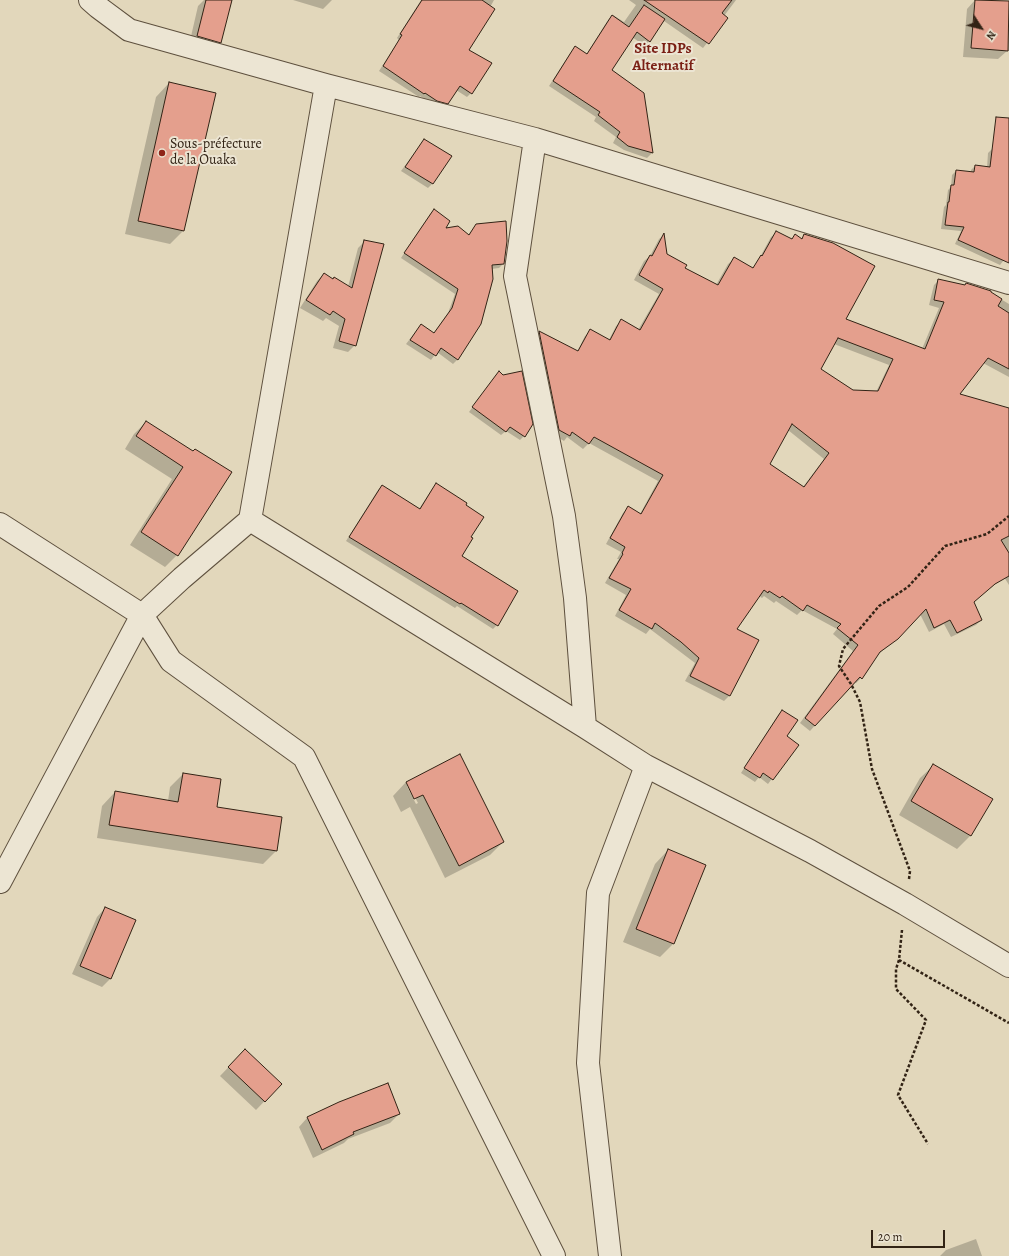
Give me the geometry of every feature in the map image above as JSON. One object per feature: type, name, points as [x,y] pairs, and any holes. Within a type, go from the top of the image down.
[{"type":"street","points":[[90,0],[129,30],[326,85],[535,139],[1009,283]]},
{"type":"street","points":[[0,882],[142,615],[182,578],[250,520],[326,85]]},
{"type":"street","points":[[535,139],[515,276],[564,516],[575,598],[585,727]]},
{"type":"street","points":[[250,520],[646,766],[810,851],[906,904],[1009,966]]},
{"type":"street","points":[[0,524],[142,615],[171,661],[304,756],[554,1256]]},
{"type":"street","points":[[610,1256],[588,1063],[598,892],[646,766]]},
{"type":"path","points":[[928,1144],[898,1095],[926,1020],[896,989],[896,969],[899,960],[910,871],[872,769],[860,702],[851,684],[839,666],[843,650],[879,606],[908,587],[945,546],[987,534],[1009,516]]},
{"type":"path","points":[[899,960],[1009,1023]]},
{"type":"building","points":[[206,0],[232,0],[221,43],[197,36]]},
{"type":"building","points":[[422,0],[482,0],[495,9],[469,50],[492,63],[472,94],[460,86],[448,104],[437,101],[425,93],[424,94],[383,66],[402,35],[400,34]]},
{"type":"building","points":[[644,0],[732,0],[722,13],[728,18],[709,44]]},
{"type":"building","points":[[975,0],[1009,1],[1008,51],[971,48]]},
{"type":"building","points":[[644,5],[665,19],[650,42],[637,32],[612,70],[644,93],[653,153],[628,146],[617,137],[620,132],[598,115],[600,112],[553,81],[575,46],[587,54],[612,15],[629,27]]},
{"type":"building","points":[[169,82],[216,93],[184,231],[138,221]]},
{"type":"building","points":[[996,117],[1009,118],[1009,263],[958,240],[964,227],[945,225],[951,185],[954,185],[956,170],[974,172],[975,165],[990,167]]},
{"type":"building","points":[[424,139],[452,156],[433,184],[405,167]]},
{"type":"building","points":[[434,209],[450,221],[446,228],[458,226],[469,235],[476,224],[506,221],[507,241],[504,264],[492,265],[493,279],[481,324],[458,360],[441,348],[436,356],[410,340],[421,324],[434,333],[452,308],[458,289],[404,253]]},
{"type":"building","points":[[776,231],[792,239],[795,234],[802,239],[804,234],[833,243],[875,266],[846,319],[925,349],[944,302],[934,300],[938,279],[965,285],[966,283],[991,291],[1002,299],[998,306],[1009,313],[1009,369],[988,358],[960,394],[1009,408],[1009,536],[1001,540],[1009,553],[1009,576],[995,584],[974,602],[982,620],[957,633],[950,620],[934,628],[926,609],[898,639],[880,652],[862,679],[860,677],[815,726],[805,718],[858,645],[837,628],[841,624],[807,605],[803,611],[782,596],[780,598],[769,591],[768,593],[764,590],[737,629],[759,640],[730,696],[690,676],[699,658],[681,642],[655,623],[652,629],[619,610],[631,589],[609,578],[623,554],[622,553],[625,547],[610,538],[628,506],[641,514],[663,475],[594,437],[589,444],[572,432],[570,436],[559,430],[539,331],[578,351],[590,329],[610,340],[621,319],[640,330],[663,289],[639,275],[650,255],[652,256],[664,233],[667,254],[687,265],[685,268],[718,285],[734,257],[753,268],[761,255],[762,256]],"holes":[[[838,338],[893,359],[878,391],[853,390],[821,369]],[[792,424],[829,453],[804,487],[770,464]]]},
{"type":"building","points":[[364,240],[384,244],[356,346],[339,341],[345,319],[333,311],[330,315],[306,300],[324,273],[352,288]]},
{"type":"building","points":[[499,371],[503,375],[522,371],[533,424],[525,437],[510,427],[506,432],[472,407]]},
{"type":"building","points":[[146,421],[193,451],[195,449],[232,472],[178,556],[141,532],[183,467],[136,436]]},
{"type":"building","points":[[436,483],[467,503],[466,505],[484,517],[471,537],[473,538],[462,556],[518,591],[498,626],[349,537],[382,485],[420,509]]},
{"type":"building","points":[[782,710],[798,720],[787,736],[799,745],[773,780],[763,773],[760,778],[744,768]]},
{"type":"building","points":[[460,754],[504,842],[459,866],[423,795],[414,799],[406,782]]},
{"type":"building","points":[[933,764],[993,799],[971,836],[911,801]]},
{"type":"building","points":[[183,773],[221,779],[217,807],[282,817],[277,851],[109,825],[115,791],[178,802]]},
{"type":"building","points":[[668,849],[706,865],[674,944],[636,929]]},
{"type":"building","points":[[105,907],[136,920],[111,979],[80,966]]},
{"type":"building","points":[[245,1049],[282,1084],[265,1102],[228,1067]]},
{"type":"building","points":[[388,1083],[400,1114],[353,1132],[354,1134],[322,1150],[307,1117],[339,1102]]},
{"type":"place","name":"Sous-préfecture de la Ouaka","points":[[162,153]]},
{"type":"district","name":"Site IDPs Alternatif","points":[[663,58]]}]
